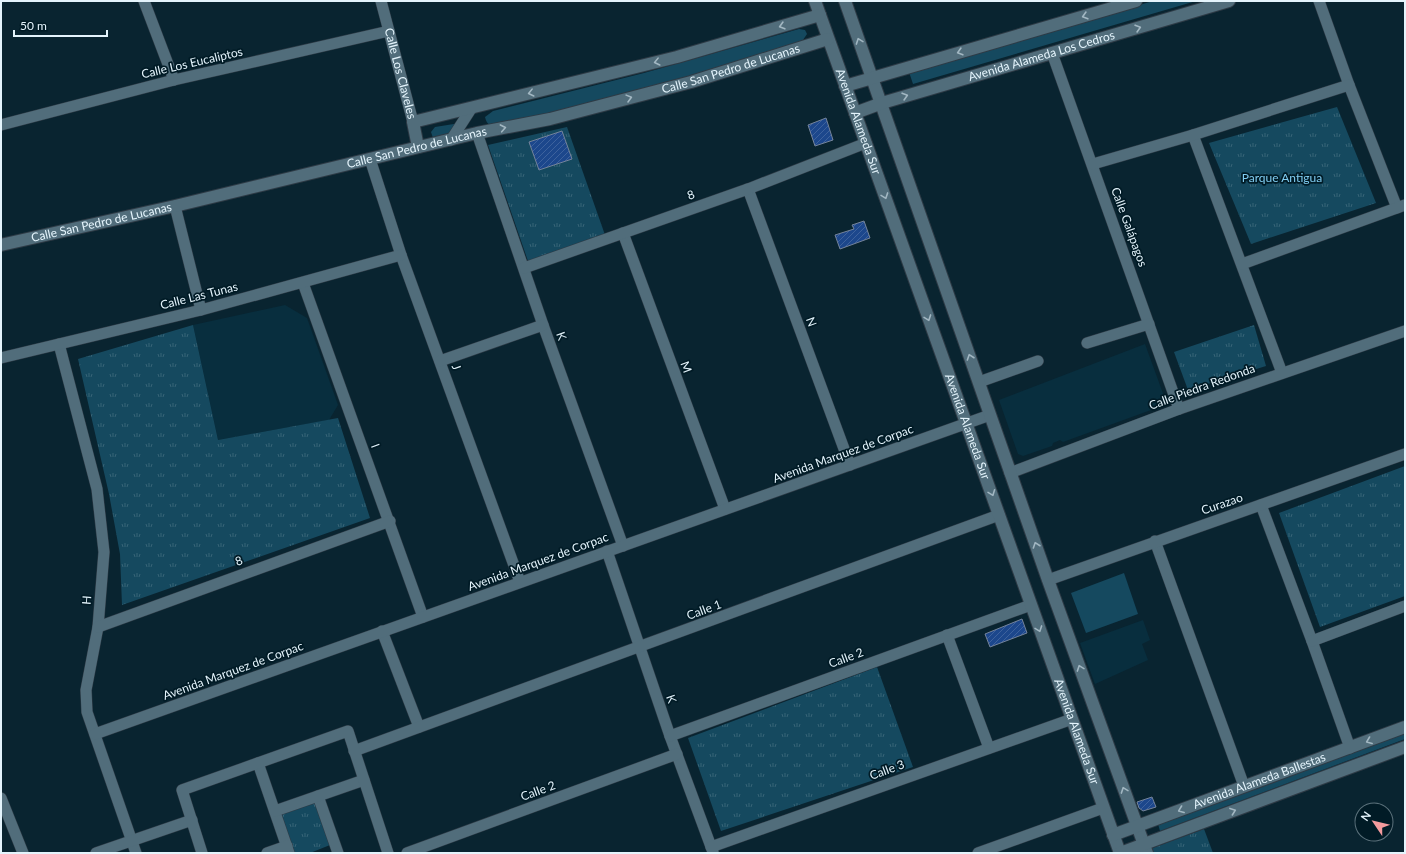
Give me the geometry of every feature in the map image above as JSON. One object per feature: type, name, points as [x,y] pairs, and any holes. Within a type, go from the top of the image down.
[{"type":"street","points":[[144,1],[174,80]]},
{"type":"street","name":"Calle Los Claveles","points":[[381,1],[413,122],[418,148]]},
{"type":"street","name":"Avenida Alameda Sur","points":[[815,1],[1120,853]]},
{"type":"street","name":"Avenida Alameda Sur","points":[[845,1],[882,103],[1010,473],[1145,849]]},
{"type":"street","points":[[845,86],[1136,1]]},
{"type":"street","name":"Avenida Alameda Los Cedros","points":[[855,112],[1229,1]]},
{"type":"street","points":[[1242,264],[1401,207],[1349,86],[1319,1]]},
{"type":"street","points":[[413,122],[471,109],[677,57],[820,15]]},
{"type":"street","name":"Calle Los Eucaliptos","points":[[1,125],[174,80],[389,31]]},
{"type":"street","name":"Calle San Pedro de Lucanas","points":[[1,245],[175,206],[477,133],[550,119],[691,82],[828,39]]},
{"type":"street","name":"Calle Galápagos","points":[[1052,53],[1093,164],[1179,409]]},
{"type":"street","points":[[1093,164],[1193,135],[1349,86]]},
{"type":"street","points":[[451,140],[471,109]]},
{"type":"street","name":"K","points":[[477,133],[543,325],[623,546]]},
{"type":"street","points":[[1193,135],[1282,372]]},
{"type":"street","name":"8","points":[[524,268],[748,189],[866,143]]},
{"type":"street","name":"J","points":[[370,159],[401,255],[520,582]]},
{"type":"street","name":"N","points":[[748,189],[850,465]]},
{"type":"street","points":[[175,206],[201,310]]},
{"type":"street","name":"M","points":[[623,233],[725,510]]},
{"type":"street","name":"Calle Las Tunas","points":[[1,358],[201,310],[401,255]]},
{"type":"street","name":"I","points":[[303,283],[346,406],[390,521],[423,617]]},
{"type":"street","points":[[1087,343],[1150,324]]},
{"type":"street","points":[[440,361],[543,325]]},
{"type":"street","name":"Calle Piedra Redonda","points":[[1010,473],[1179,409],[1282,372],[1405,331]]},
{"type":"street","name":"H","points":[[59,344],[97,489],[104,552],[98,627],[86,690],[87,712],[136,853]]},
{"type":"street","points":[[979,382],[1038,361]]},
{"type":"street","name":"Avenida Marquez de Corpac","points":[[94,734],[990,415]]},
{"type":"street","name":"Curazao","points":[[1048,580],[1405,454]]},
{"type":"street","points":[[1261,505],[1350,748]]},
{"type":"street","name":"Calle 1","points":[[354,751],[998,515]]},
{"type":"street","name":"8","points":[[98,627],[390,521]]},
{"type":"street","points":[[1155,541],[1244,786]]},
{"type":"street","name":"K","points":[[607,552],[670,736],[712,850]]},
{"type":"street","name":"Calle 2","points":[[670,736],[1031,605]]},
{"type":"street","points":[[1312,641],[1405,606]]},
{"type":"street","points":[[382,631],[419,727]]},
{"type":"street","points":[[947,635],[989,748]]},
{"type":"street","name":"Calle 3","points":[[712,850],[1072,719]]},
{"type":"street","name":"Avenida Alameda Ballestas","points":[[1113,835],[1405,727]]},
{"type":"street","points":[[202,853],[182,790],[348,731],[388,853]]},
{"type":"street","name":"Avenida Alameda Ballestas","points":[[1120,853],[1145,849],[1405,747]]},
{"type":"street","name":"Calle 2","points":[[414,852],[677,754]]},
{"type":"street","points":[[258,763],[288,849],[267,853]]},
{"type":"street","points":[[275,811],[364,780]]},
{"type":"street","points":[[318,796],[338,853]]},
{"type":"street","points":[[1,798],[23,853]]},
{"type":"street","points":[[978,853],[1103,808]]},
{"type":"street","points":[[96,853],[192,820]]},
{"type":"shaded area","points":[[285,305],[307,318],[338,405],[329,420],[218,440],[193,325]]},
{"type":"shaded area","points":[[1145,344],[1165,399],[1162,406],[1063,442],[1060,440],[1053,443],[1052,446],[1023,456],[1018,454],[999,400]]},
{"type":"shaded area","points":[[1143,620],[1150,640],[1142,644],[1148,660],[1095,684],[1080,643]]},
{"type":"green space","points":[[1153,1],[1196,1],[913,84],[909,72]]},
{"type":"green space","points":[[799,29],[805,30],[807,34],[803,40],[793,44],[653,87],[500,126],[490,125],[485,117],[493,111],[644,73]]},
{"type":"green space","name":"Parque Antigua","points":[[1337,107],[1376,203],[1251,244],[1209,143]]},
{"type":"green space","points":[[460,123],[465,128],[465,131],[433,138],[431,132],[435,127]]},
{"type":"green space","points":[[567,127],[605,235],[528,261],[488,145]]},
{"type":"green space","points":[[193,325],[218,440],[338,418],[370,518],[122,605],[120,554],[109,494],[78,359]]},
{"type":"green space","points":[[1254,325],[1266,366],[1188,390],[1174,352]]},
{"type":"green space","points":[[1405,466],[1405,596],[1320,627],[1279,513]]},
{"type":"green space","points":[[1124,573],[1138,614],[1086,633],[1071,593]]},
{"type":"green space","points":[[877,667],[913,767],[721,831],[688,738]]},
{"type":"green space","points":[[1405,732],[1405,739],[1160,831],[1158,824]]},
{"type":"green space","points":[[318,796],[335,843],[310,853],[289,853],[275,811]]},
{"type":"green space","points":[[1204,829],[1213,853],[1151,853],[1150,849]]},
{"type":"building","points":[[826,118],[833,140],[815,146],[808,125]]},
{"type":"building","points":[[562,131],[572,159],[539,170],[529,142]]},
{"type":"building","points":[[864,221],[870,238],[840,249],[835,235],[854,229],[852,225]]},
{"type":"building","points":[[1022,619],[1027,633],[990,647],[985,634]]},
{"type":"building","points":[[1152,797],[1156,807],[1143,811],[1139,808],[1137,802]]}]
